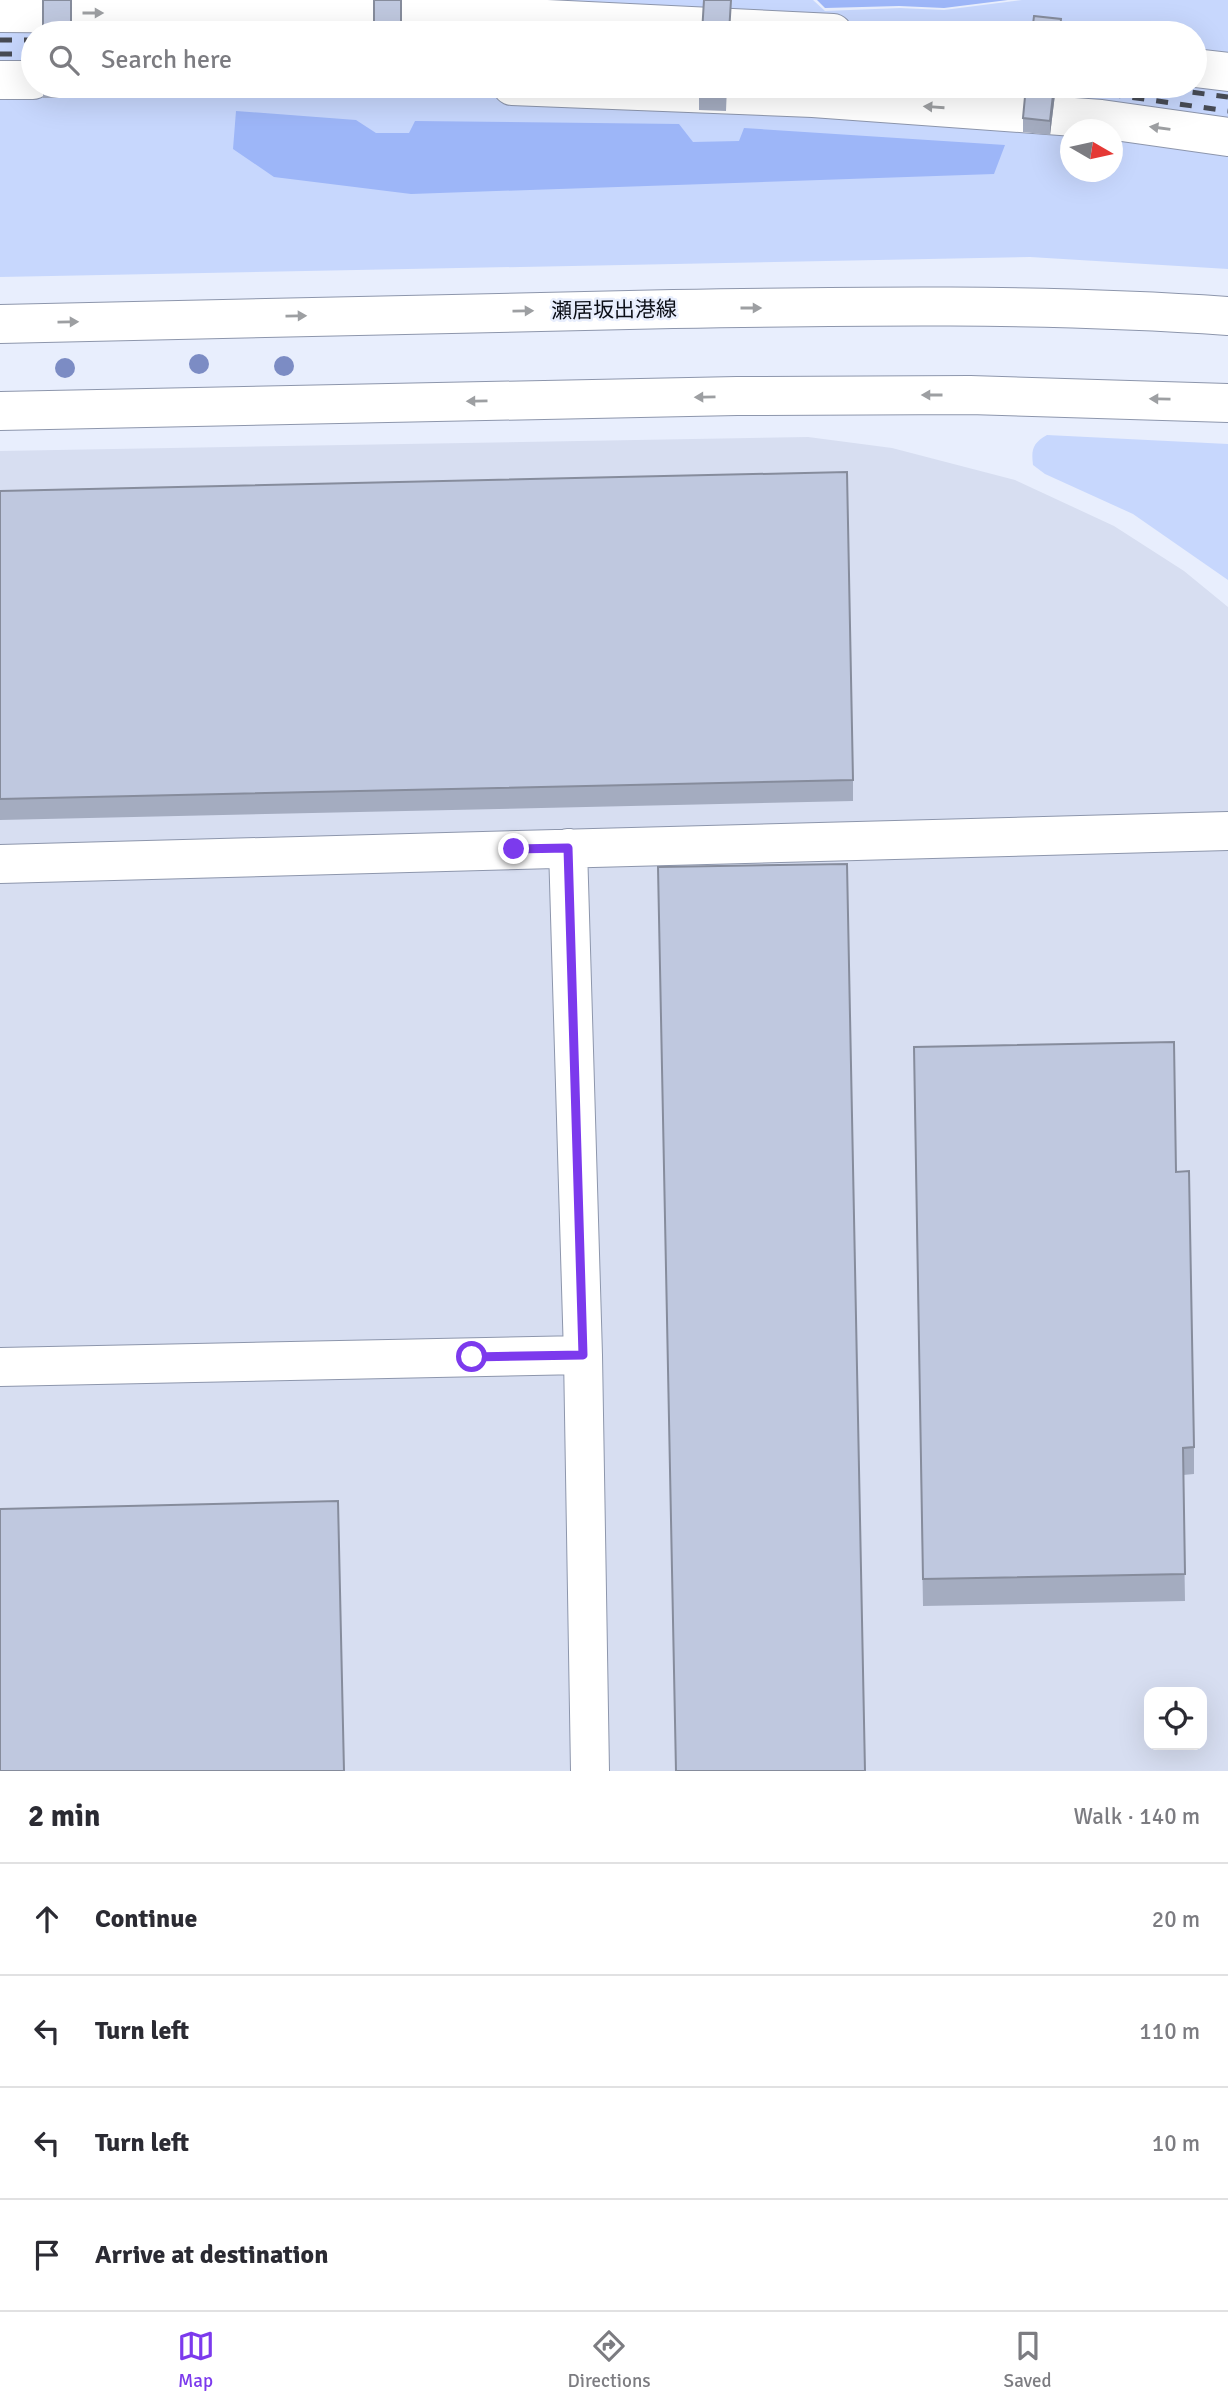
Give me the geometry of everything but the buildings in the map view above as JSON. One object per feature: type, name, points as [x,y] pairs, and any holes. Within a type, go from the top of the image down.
[{"type":"main road","points":[[0,13],[506,17],[588,21]]},
{"type":"main road","points":[[1207,69],[1228,72]]},
{"type":"main road","points":[[0,80],[21,80]]},
{"type":"main road","points":[[813,98],[1101,119],[1228,137]]},
{"type":"main road","name":"瀬居坂出港線","points":[[0,324],[729,308],[975,307],[1175,312],[1228,316]]},
{"type":"main road","points":[[0,411],[737,396],[970,395],[1228,402]]},
{"type":"main road","points":[[0,864],[1228,831]]},
{"type":"main road","points":[[568,848],[583,1355],[590,1771]]},
{"type":"main road","points":[[0,1367],[583,1355]]},
{"type":"shaded area","points":[[0,0],[813,0],[825,11],[900,8],[944,10],[1022,0],[1228,0],[1228,269],[1030,257],[0,277]]},
{"type":"shaded area","points":[[817,0],[1008,0],[944,8],[825,8]]},
{"type":"shaded area","points":[[236,111],[356,120],[376,133],[409,133],[415,121],[679,124],[693,142],[739,141],[744,128],[1005,145],[994,174],[411,194],[274,177],[233,149]]},
{"type":"shaded area","points":[[1047,435],[1228,444],[1228,580],[1133,514],[1045,474],[1033,465],[1034,447]]},
{"type":"shaded area","points":[[808,437],[892,448],[1015,480],[1114,526],[1184,571],[1228,607],[1228,1771],[0,1771],[0,451]]},
{"type":"railway","points":[[0,40],[21,40]]},
{"type":"railway","points":[[0,54],[21,54]]},
{"type":"railway","points":[[1207,94],[1228,97]]},
{"type":"railway","points":[[1136,98],[1228,111]]},
{"type":"route","points":[[472,1357],[583,1355],[568,848],[514,849]]}]
